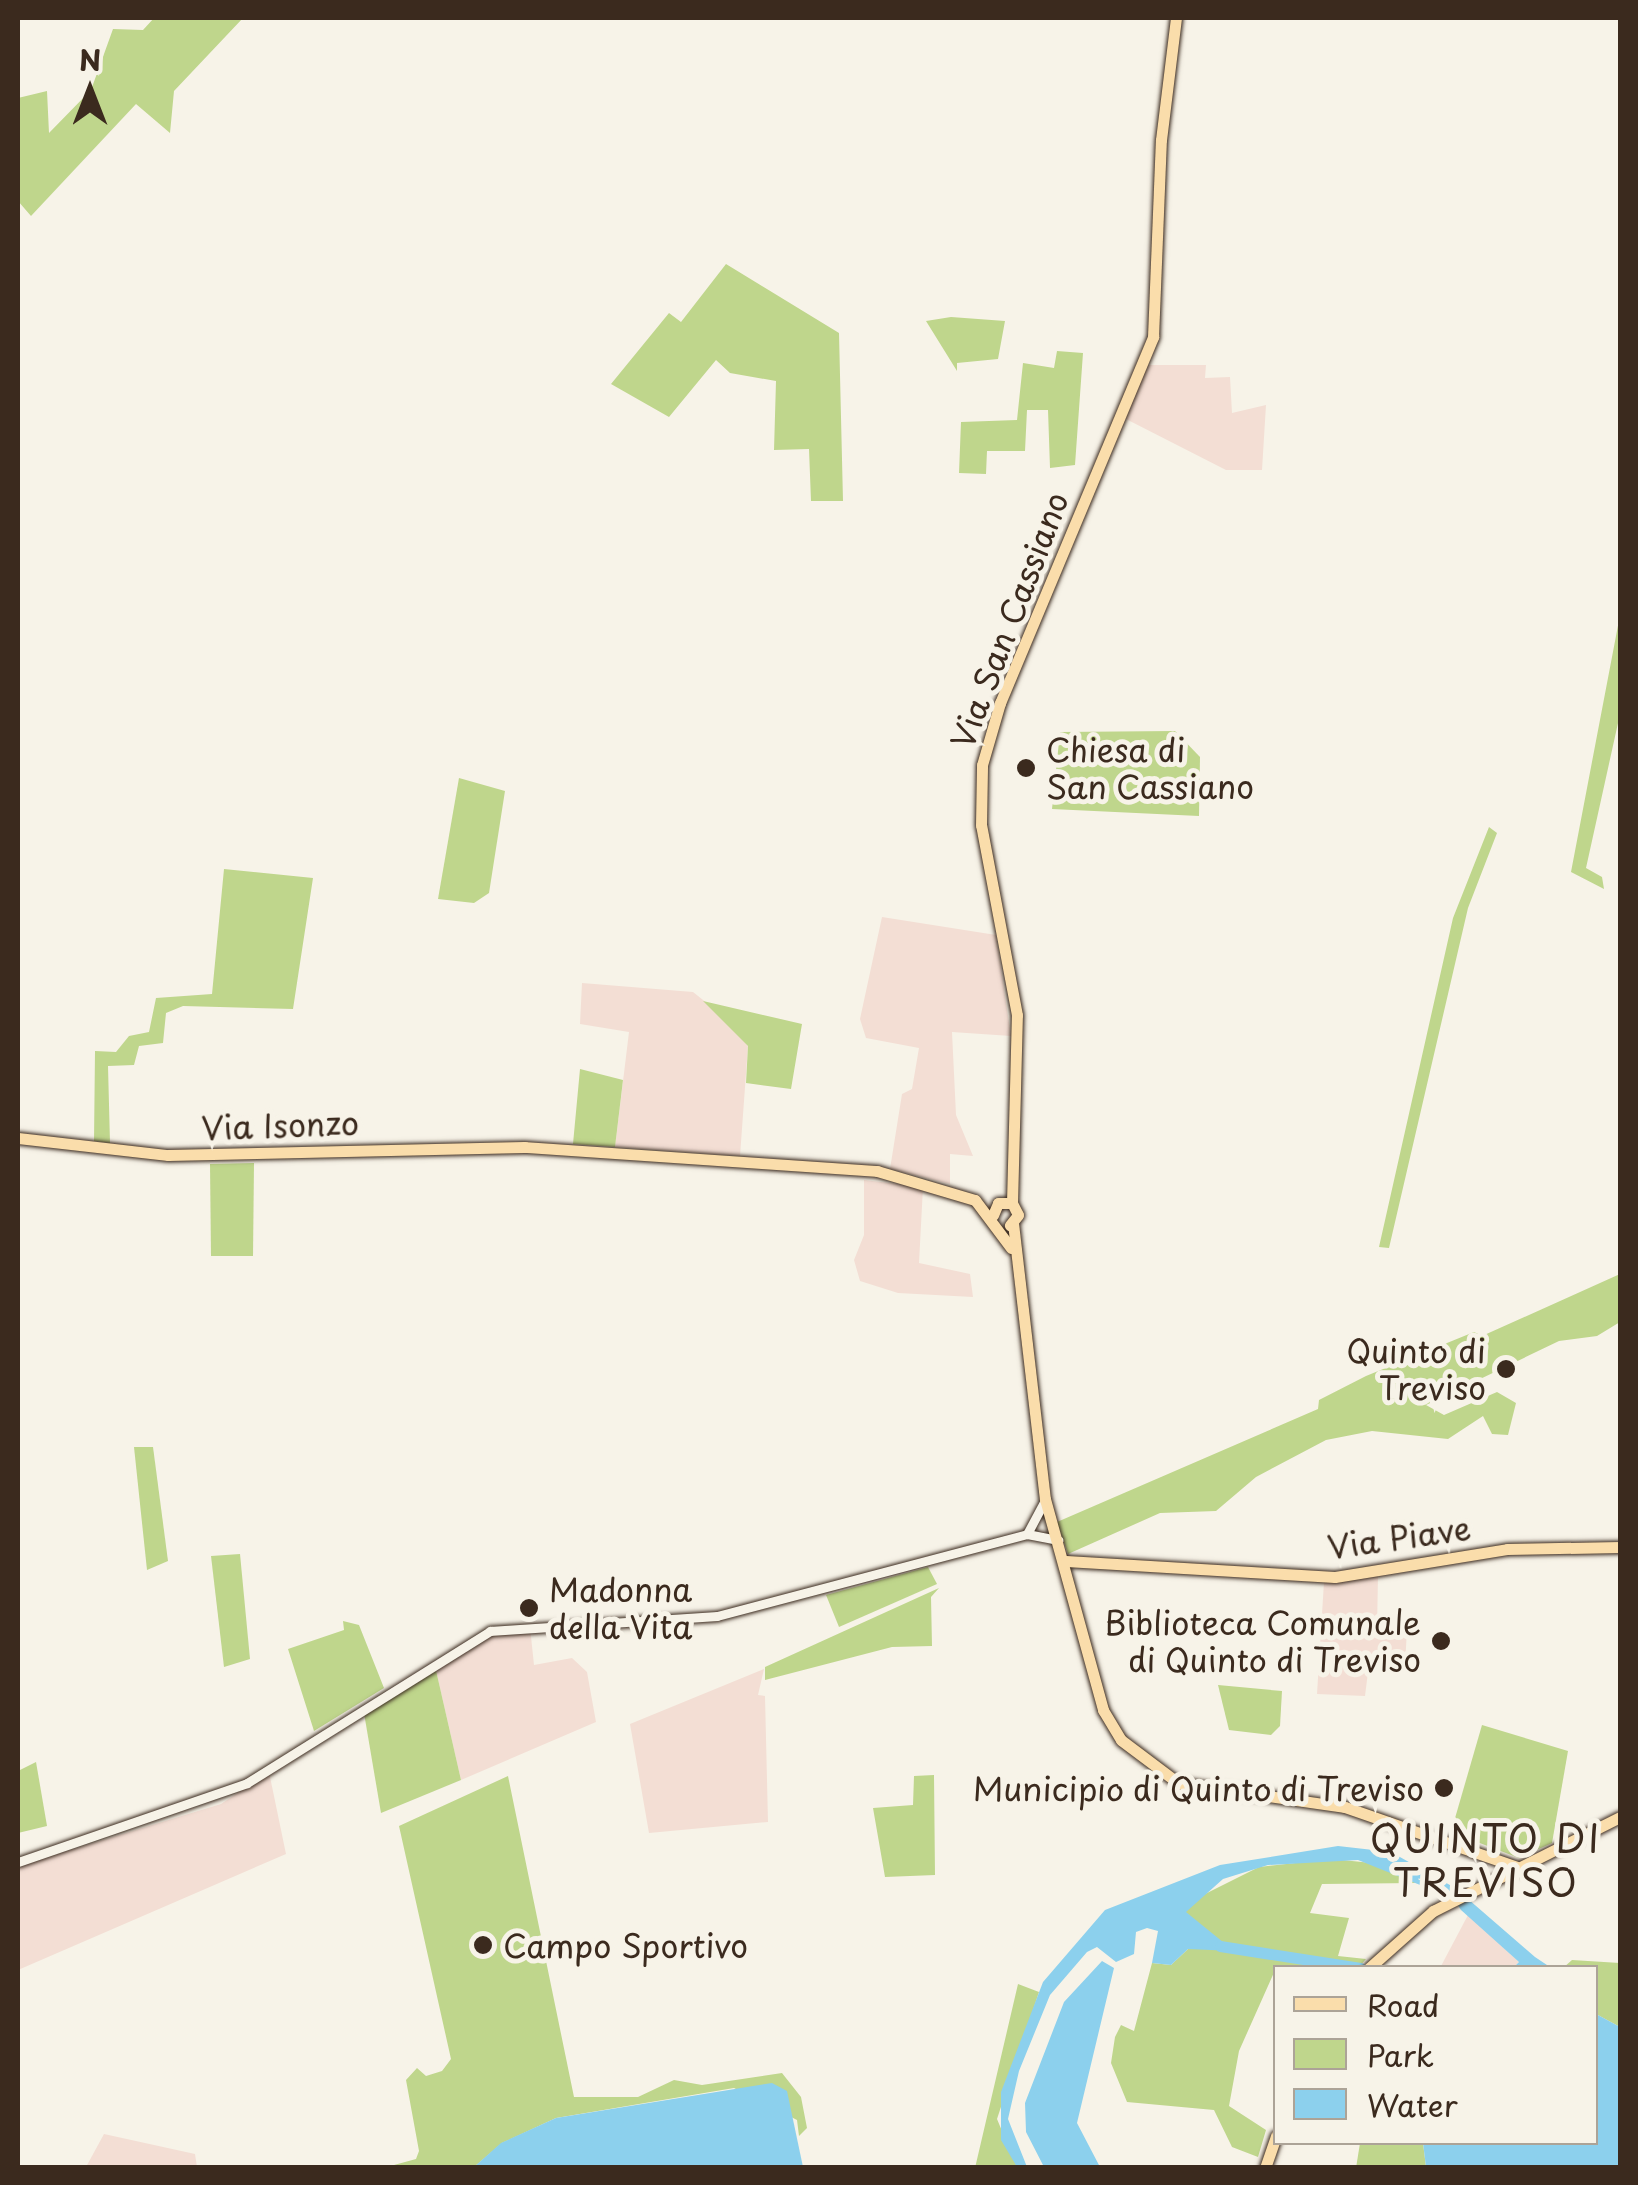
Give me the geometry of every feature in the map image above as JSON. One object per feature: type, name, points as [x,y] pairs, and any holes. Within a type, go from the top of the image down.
[{"type":"main road","name":"Via San Cassiano","points":[[1176,18],[1166,94],[1152,337],[1000,704],[982,764],[981,825],[1017,1015],[1003,1212],[1045,1499],[1066,1561],[1093,1671],[1114,1731],[1166,1777],[1216,1792],[1345,1807],[1521,1867]]},
{"type":"main road","name":"Via Isonzo","points":[[18,1138],[168,1155],[545,1148],[877,1171],[1003,1212]]},
{"type":"main road","name":"Via Piave","points":[[1066,1561],[1335,1578],[1506,1549],[1620,1547]]},
{"type":"main road","points":[[1371,1965],[1446,1905],[1620,1818]]},
{"type":"street","points":[[1037,1529],[1045,1499]]},
{"type":"street","points":[[18,1862],[198,1806],[490,1631],[742,1612],[1053,1524]]},
{"type":"street","points":[[1037,1529],[1058,1540]]},
{"type":"shaded area","points":[[1148,365],[1206,365],[1205,378],[1230,377],[1232,413],[1266,405],[1262,470],[1226,470],[1124,418]]},
{"type":"shaded area","points":[[882,917],[996,935],[1011,1036],[952,1032],[956,1115],[973,1156],[950,1154],[950,1184],[890,1169],[902,1094],[912,1089],[919,1048],[866,1038],[860,1019]]},
{"type":"shaded area","points":[[582,983],[693,992],[727,1019],[748,1046],[740,1156],[615,1147],[629,1032],[580,1024]]},
{"type":"shaded area","points":[[864,1180],[923,1187],[919,1263],[970,1274],[973,1297],[898,1293],[860,1281],[854,1260],[864,1235]]},
{"type":"shaded area","points":[[1378,1576],[1377,1629],[1407,1630],[1405,1665],[1369,1664],[1365,1696],[1317,1694],[1324,1582]]},
{"type":"shaded area","points":[[530,1627],[534,1665],[572,1658],[587,1672],[596,1722],[461,1780],[435,1666],[489,1634]]},
{"type":"shaded area","points":[[764,1669],[758,1695],[765,1696],[768,1822],[649,1833],[630,1724]]},
{"type":"shaded area","points":[[269,1772],[286,1854],[18,1970],[18,1866],[221,1804]]},
{"type":"shaded area","points":[[1468,1915],[1519,1962],[1516,1965],[1442,1965]]},
{"type":"shaded area","points":[[104,2134],[195,2154],[197,2167],[86,2167]]},
{"type":"green space","points":[[154,18],[243,18],[174,91],[170,133],[136,104],[31,216],[18,201],[18,98],[47,91],[49,133],[91,90],[113,29],[143,30]]},
{"type":"green space","points":[[726,264],[839,333],[843,501],[811,501],[809,449],[774,450],[776,381],[730,373],[716,360],[669,417],[611,384],[669,313],[681,322]]},
{"type":"green space","points":[[951,317],[1005,321],[998,359],[957,363],[957,371],[926,321]]},
{"type":"green space","points":[[1057,351],[1083,353],[1075,465],[1050,468],[1048,410],[1027,410],[1025,451],[987,451],[986,474],[959,473],[961,422],[1017,420],[1023,363],[1054,368]]},
{"type":"green space","points":[[1620,615],[1620,714],[1586,868],[1602,877],[1604,889],[1571,872]]},
{"type":"green space","points":[[1175,731],[1200,757],[1199,816],[1052,809],[1060,732]]},
{"type":"green space","points":[[459,778],[505,791],[489,893],[474,903],[438,899]]},
{"type":"green space","points":[[1489,827],[1497,833],[1468,908],[1389,1248],[1379,1247],[1453,918]]},
{"type":"green space","points":[[224,869],[313,878],[293,1009],[183,1006],[166,1013],[163,1043],[139,1046],[134,1065],[108,1066],[110,1143],[94,1141],[95,1051],[116,1052],[129,1036],[149,1032],[156,998],[212,994]]},
{"type":"green space","points":[[703,1001],[802,1024],[791,1089],[746,1083],[748,1046]]},
{"type":"green space","points":[[580,1069],[623,1080],[615,1147],[573,1144]]},
{"type":"green space","points":[[254,1163],[253,1256],[211,1256],[210,1164]]},
{"type":"green space","points":[[1620,1274],[1620,1322],[1597,1336],[1559,1341],[1426,1405],[1444,1415],[1497,1392],[1516,1403],[1508,1435],[1492,1434],[1483,1416],[1448,1439],[1372,1431],[1326,1440],[1256,1477],[1216,1511],[1160,1513],[1068,1554],[1057,1522],[1318,1409],[1319,1400],[1366,1376],[1474,1332],[1482,1336]]},
{"type":"green space","points":[[134,1447],[153,1447],[168,1561],[147,1570]]},
{"type":"green space","points":[[240,1554],[250,1659],[224,1667],[211,1556]]},
{"type":"green space","points":[[928,1567],[937,1584],[839,1627],[826,1595]]},
{"type":"green space","points":[[939,1588],[931,1597],[932,1646],[892,1647],[765,1680],[765,1667]]},
{"type":"green space","points":[[343,1621],[359,1625],[384,1688],[314,1731],[288,1649],[344,1630]]},
{"type":"green space","points":[[435,1666],[461,1780],[381,1813],[364,1713]]},
{"type":"green space","points":[[1218,1685],[1282,1691],[1280,1726],[1271,1735],[1229,1730]]},
{"type":"green space","points":[[1482,1725],[1568,1751],[1552,1843],[1519,1858],[1451,1832]]},
{"type":"green space","points":[[36,1762],[47,1826],[18,1833],[18,1771]]},
{"type":"green space","points":[[934,1775],[935,1875],[885,1877],[873,1808],[913,1805],[914,1776]]},
{"type":"green space","name":"Campo Sportivo","points":[[508,1776],[574,2097],[638,2097],[674,2080],[702,2085],[782,2073],[801,2097],[807,2128],[799,2136],[797,2120],[734,2088],[556,2118],[502,2143],[474,2167],[383,2168],[416,2159],[419,2151],[406,2080],[417,2068],[426,2076],[442,2071],[451,2059],[399,1826]]},
{"type":"green space","points":[[1332,1859],[1382,1864],[1416,1883],[1322,1884],[1310,1913],[1349,1918],[1338,1956],[1366,1959],[1361,1965],[1273,1965],[1273,1975],[1239,2051],[1229,2106],[1266,2130],[1258,2157],[1232,2147],[1214,2110],[1127,2102],[1111,2063],[1121,2025],[1134,2031],[1152,1963],[1171,1965],[1188,1949],[1234,1947],[1205,1934],[1185,1912],[1197,1898],[1259,1867]]},
{"type":"green space","points":[[1572,1960],[1620,1963],[1620,2027],[1598,2015],[1598,1965],[1566,1965]]},
{"type":"green space","points":[[1018,1984],[1039,1992],[997,2119],[1017,2167],[975,2168]]},
{"type":"green space","points":[[1360,2145],[1423,2145],[1426,2167],[1356,2168]]},
{"type":"water","points":[[1338,1846],[1391,1852],[1457,1889],[1445,1895],[1358,1860],[1268,1865],[1223,1879],[1186,1912],[1234,1951],[1188,1949],[1171,1965],[1152,1963],[1158,1931],[1147,1928],[1136,1932],[1134,1954],[1116,1962],[1097,1947],[1087,1952],[1050,1995],[1019,2071],[1008,2119],[1027,2167],[1017,2167],[1001,2140],[1001,2092],[1043,1982],[1105,1910],[1220,1865]]},
{"type":"water","points":[[1468,1899],[1547,1965],[1516,1965],[1519,1962],[1457,1904]]},
{"type":"water","points":[[1102,1961],[1114,1968],[1077,2123],[1100,2167],[1044,2167],[1026,2132],[1025,2103],[1064,2002]]},
{"type":"water","points":[[1598,2015],[1620,2027],[1620,2167],[1426,2167],[1423,2145],[1598,2145]]},
{"type":"water","points":[[772,2083],[787,2091],[803,2167],[474,2167],[501,2143],[556,2118]]},
{"type":"waterway","points":[[1220,1946],[1341,1965]]},
{"type":"place","name":"Chiesa di San Cassiano","points":[[1026,768]]},
{"type":"place","name":"Quinto di Treviso","points":[[1506,1369]]},
{"type":"place","name":"Madonna della Vita","points":[[529,1608]]},
{"type":"place","name":"Biblioteca Comunale di Quinto di Treviso","points":[[1441,1641]]},
{"type":"place","name":"Municipio di Quinto di Treviso","points":[[1444,1788]]},
{"type":"place","name":"Campo Sportivo","points":[[483,1945]]},
{"type":"district","name":"QUINTO DI TREVISO","points":[[1486,1860]]}]
